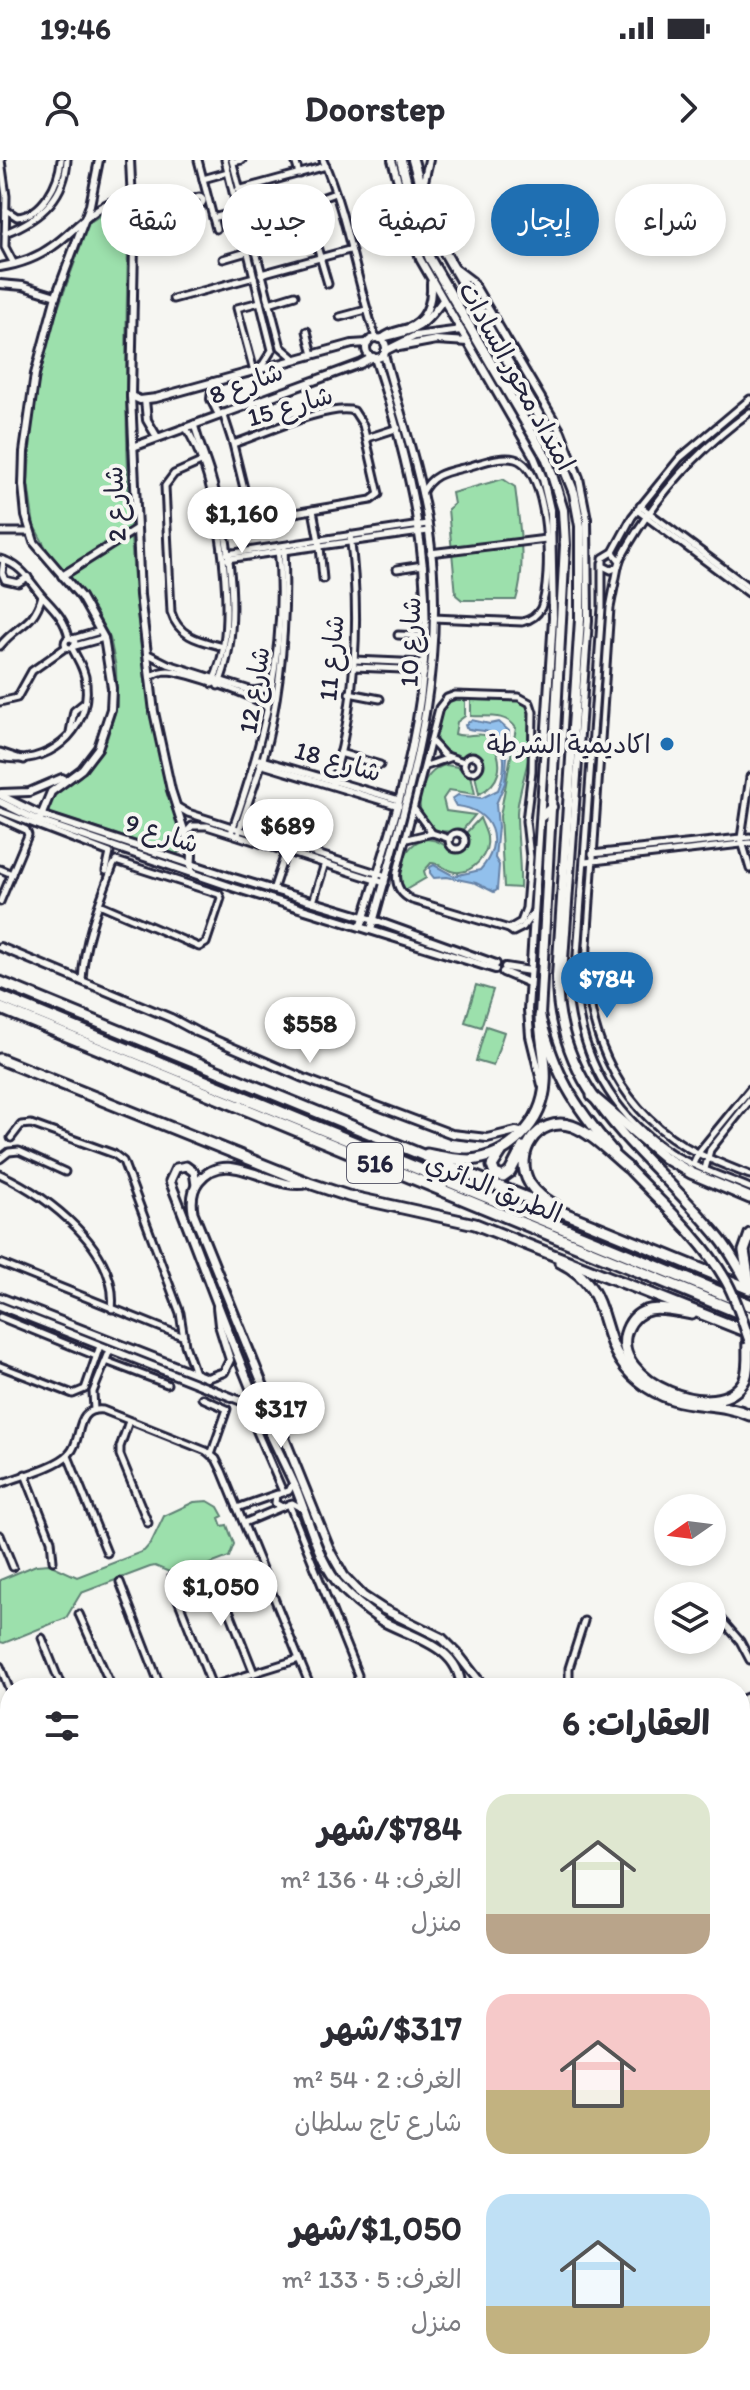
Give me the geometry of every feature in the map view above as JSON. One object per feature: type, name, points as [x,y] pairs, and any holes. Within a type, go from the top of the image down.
[{"type":"highway","points":[[0,976],[11,988]]},
{"type":"highway","name":"الطريق الدائري","points":[[0,982],[570,1218],[750,1289]]},
{"type":"highway","name":"الطريق الدائري","points":[[0,997],[750,1305]]},
{"type":"highway","name":"الطريق الدائري","points":[[0,1008],[750,1317]]},
{"type":"highway","name":"516","points":[[540,1016],[546,1079],[542,1101],[526,1137],[523,1163],[531,1185],[570,1218]]},
{"type":"highway","name":"الطريق الدائري","points":[[0,1059],[309,1183],[348,1196],[466,1221],[526,1243],[707,1315],[749,1337]]},
{"type":"highway","points":[[592,1096],[665,1158],[691,1173],[750,1198]]},
{"type":"highway","name":"516","points":[[407,1151],[463,1160],[481,1158],[551,1126],[573,1126],[627,1167]]},
{"type":"highway","points":[[504,1150],[492,1166],[498,1177],[510,1172],[526,1137]]},
{"type":"highway","points":[[750,1234],[744,1251],[750,1289]]},
{"type":"highway","name":"516","points":[[526,1243],[587,1281],[595,1292],[614,1350],[639,1381],[662,1396],[681,1403],[733,1409],[750,1415]]},
{"type":"highway","name":"516","points":[[707,1315],[651,1309],[632,1321],[624,1341],[630,1362],[649,1380],[672,1393],[708,1400],[727,1396],[742,1384],[748,1366],[749,1337]]},
{"type":"main road","name":"امتداد محور السادات","points":[[401,160],[403,184]]},
{"type":"main road","name":"امتداد محور السادات","points":[[413,160],[420,184]]},
{"type":"main road","name":"امتداد محور السادات","points":[[427,256],[432,273],[543,451],[559,492],[565,528],[540,1016],[551,1056],[568,1093],[591,1126],[704,1250],[724,1278],[737,1302],[749,1337]]},
{"type":"main road","name":"امتداد محور السادات","points":[[447,256],[560,455],[574,493],[580,526],[580,619],[557,994],[567,1047],[592,1096],[611,1123],[720,1239],[750,1289]]},
{"type":"main road","points":[[482,349],[490,348],[494,339]]},
{"type":"main road","points":[[494,370],[497,360],[507,362]]},
{"type":"main road","points":[[542,819],[552,807]]},
{"type":"main road","points":[[459,1678],[454,1665],[437,1647],[381,1620],[347,1593],[325,1562],[293,1482],[256,1407],[170,1181],[176,1168],[186,1166],[195,1174],[193,1212],[334,1559],[344,1576],[363,1596],[383,1609],[436,1634],[457,1653],[476,1678]]},
{"type":"main road","points":[[195,1186],[215,1169],[243,1169],[287,1185],[309,1183]]},
{"type":"main road","points":[[470,1678],[472,1674]]},
{"type":"street","points":[[1,160],[5,185],[6,252],[14,264]]},
{"type":"street","points":[[5,209],[17,217],[32,212],[52,189],[61,160]]},
{"type":"street","points":[[5,233],[29,222],[53,202],[63,183],[67,160]]},
{"type":"street","points":[[40,818],[51,792],[82,769],[91,757],[103,738],[111,709],[112,688],[103,634],[81,597],[44,556],[30,532],[23,485],[26,429],[35,374],[56,296],[94,189],[99,160]]},
{"type":"street","name":"شارع 2","points":[[130,160],[132,184]]},
{"type":"street","points":[[198,160],[204,184]]},
{"type":"street","points":[[225,160],[234,184]]},
{"type":"street","points":[[236,184],[233,161],[242,160]]},
{"type":"street","points":[[295,160],[299,174]]},
{"type":"street","points":[[392,160],[401,184]]},
{"type":"street","points":[[424,184],[429,160]]},
{"type":"street","points":[[263,184],[324,163],[332,184]]},
{"type":"street","points":[[203,179],[228,172]]},
{"type":"street","points":[[335,193],[366,310],[385,345],[385,353]]},
{"type":"street","points":[[206,199],[216,229]]},
{"type":"street","points":[[0,267],[50,248],[101,208]]},
{"type":"street","points":[[213,218],[222,215]]},
{"type":"street","points":[[261,274],[349,250]]},
{"type":"street","name":"شارع 2","points":[[133,256],[131,396],[136,529],[146,652],[159,734],[193,864],[191,872]]},
{"type":"street","points":[[223,259],[233,256]]},
{"type":"street","points":[[248,256],[254,277],[272,350],[268,361],[257,370],[237,308],[260,302]]},
{"type":"street","points":[[256,256],[281,347],[295,359]]},
{"type":"street","points":[[320,258],[328,284]]},
{"type":"street","points":[[455,269],[472,281],[557,424],[576,468],[586,508],[588,620],[563,974],[557,994]]},
{"type":"street","points":[[432,273],[443,300],[529,447],[543,479],[553,529],[558,619],[529,983],[530,1036],[541,1078],[542,1101]]},
{"type":"street","points":[[432,273],[428,316],[440,336]]},
{"type":"street","points":[[173,299],[254,277]]},
{"type":"street","points":[[0,284],[35,289],[56,296]]},
{"type":"street","points":[[269,303],[295,295]]},
{"type":"street","points":[[443,300],[428,316],[368,343],[366,350],[374,358],[415,336],[440,336],[468,342]]},
{"type":"street","points":[[340,317],[366,310]]},
{"type":"street","points":[[440,336],[461,330]]},
{"type":"street","points":[[307,331],[313,355]]},
{"type":"street","name":"شارع 8","points":[[145,400],[352,344],[368,343]]},
{"type":"street","points":[[272,350],[277,351],[281,347]]},
{"type":"street","name":"شارع 10","points":[[371,930],[407,805],[433,663],[428,528],[410,441],[385,353]]},
{"type":"street","name":"شارع 8","points":[[133,447],[374,358]]},
{"type":"street","name":"شارع 10","points":[[361,927],[411,751],[424,663],[423,565],[408,467],[374,358]]},
{"type":"street","points":[[213,382],[211,399],[221,414]]},
{"type":"street","points":[[131,396],[145,400],[147,420],[157,437]]},
{"type":"street","points":[[750,399],[680,458],[638,508],[613,552],[605,555],[602,563],[602,608],[575,983],[577,1012],[590,1059],[619,1106],[659,1143],[693,1164],[750,1188]]},
{"type":"street","name":"شارع 15","points":[[221,414],[233,444],[252,513],[263,518],[371,500],[379,494],[367,438],[358,414],[343,409],[325,411],[233,444]]},
{"type":"street","points":[[750,412],[693,461],[647,514],[619,564],[610,608],[586,974],[587,997],[597,1037],[616,1077],[632,1100],[663,1131],[707,1158],[750,1175]]},
{"type":"street","points":[[194,424],[225,557],[224,647],[216,682]]},
{"type":"street","points":[[185,427],[195,437],[215,490],[225,557],[231,635],[216,682]]},
{"type":"street","points":[[367,438],[398,428]]},
{"type":"street","points":[[422,494],[431,479],[441,473],[499,459],[515,459],[528,466],[543,505],[546,539],[540,610],[529,620],[515,622],[433,618]]},
{"type":"street","points":[[201,462],[174,474],[165,486],[171,612],[178,626],[191,638],[224,647]]},
{"type":"street","points":[[638,508],[750,591]]},
{"type":"street","points":[[313,510],[323,579]]},
{"type":"street","points":[[225,557],[428,528]]},
{"type":"street","points":[[62,576],[136,529]]},
{"type":"street","points":[[0,532],[30,532]]},
{"type":"street","name":"شارع 11","points":[[333,782],[354,664],[357,603],[350,538]]},
{"type":"street","points":[[430,553],[546,539]]},
{"type":"street","name":"شارع 12","points":[[235,831],[259,761],[277,689],[281,550]]},
{"type":"street","points":[[613,552],[619,564]]},
{"type":"street","points":[[0,755],[25,760],[52,752],[77,725],[84,703],[85,676],[64,621],[28,577],[17,566],[2,559],[5,580],[18,583],[28,577]]},
{"type":"street","points":[[602,563],[608,569],[619,564]]},
{"type":"street","points":[[397,569],[423,565]]},
{"type":"street","points":[[0,646],[15,630],[33,619],[42,596]]},
{"type":"street","points":[[40,607],[50,603]]},
{"type":"street","name":"شارع 12","points":[[259,761],[281,618]]},
{"type":"street","points":[[0,702],[17,698],[32,671],[71,644],[103,634]]},
{"type":"street","points":[[398,635],[424,636]]},
{"type":"street","points":[[146,652],[162,662],[253,697],[268,708]]},
{"type":"street","points":[[354,664],[433,663]]},
{"type":"street","points":[[354,664],[432,675]]},
{"type":"street","points":[[149,677],[164,671],[253,691],[272,688]]},
{"type":"street","points":[[349,693],[380,699]]},
{"type":"street","points":[[509,929],[521,922],[526,908],[530,857],[526,818],[532,771],[532,707],[519,697],[450,696],[439,708],[397,877],[403,894],[417,902],[513,932],[521,929],[536,909]]},
{"type":"street","points":[[432,742],[449,758],[464,762]]},
{"type":"street","points":[[340,753],[380,765]]},
{"type":"street","points":[[0,794],[29,792],[48,786],[91,757]]},
{"type":"street","points":[[426,766],[449,758]]},
{"type":"street","name":"شارع 18","points":[[259,761],[407,805]]},
{"type":"street","points":[[750,777],[741,841],[750,869]]},
{"type":"street","name":"شارع 9","points":[[0,794],[40,818]]},
{"type":"street","name":"شارع 9","points":[[0,802],[163,859],[181,869],[235,888],[496,967],[374,920],[184,861],[163,859]]},
{"type":"street","points":[[176,806],[286,851],[376,877]]},
{"type":"street","points":[[415,809],[432,833]]},
{"type":"street","points":[[0,811],[110,853],[106,871]]},
{"type":"street","points":[[0,818],[28,832],[0,902]]},
{"type":"street","points":[[526,818],[542,819]]},
{"type":"street","points":[[185,834],[196,825],[235,831],[385,880]]},
{"type":"street","points":[[407,840],[432,833],[450,839]]},
{"type":"street","points":[[585,862],[594,857],[741,841],[750,837]]},
{"type":"street","points":[[741,841],[750,843]]},
{"type":"street","name":"شارع 2","points":[[181,869],[187,842]]},
{"type":"street","points":[[273,890],[286,851]]},
{"type":"street","points":[[585,853],[594,857]]},
{"type":"street","points":[[82,980],[89,933],[99,904],[113,866],[118,861],[221,898],[206,943],[199,947],[99,904]]},
{"type":"street","points":[[313,902],[325,863]]},
{"type":"street","points":[[0,869],[12,874]]},
{"type":"street","points":[[235,888],[238,879]]},
{"type":"street","points":[[408,942],[410,933]]},
{"type":"street","points":[[0,949],[303,1078],[452,1134],[487,1138],[516,1131],[526,1137]]},
{"type":"street","points":[[68,976],[83,963]]},
{"type":"street","points":[[529,983],[504,969],[530,971]]},
{"type":"street","points":[[68,976],[178,1023]]},
{"type":"street","points":[[693,1164],[698,1153],[750,1089]]},
{"type":"street","points":[[705,1169],[710,1150],[750,1100]]},
{"type":"street","points":[[11,1138],[21,1125],[31,1124],[112,1153],[123,1161],[180,1313],[195,1374]]},
{"type":"street","points":[[0,1159],[10,1151],[19,1151],[65,1172]]},
{"type":"street","points":[[0,1174],[47,1201],[83,1236],[108,1276],[113,1292],[112,1309]]},
{"type":"street","points":[[0,1263],[184,1337]]},
{"type":"street","points":[[0,1297],[207,1378],[224,1372],[230,1363],[230,1353],[218,1320],[217,1300]]},
{"type":"street","points":[[0,1306],[256,1407],[251,1418],[280,1493],[275,1503],[285,1506],[358,1678]]},
{"type":"street","points":[[0,1317],[96,1356]]},
{"type":"street","points":[[0,1366],[73,1394],[85,1389],[100,1346]]},
{"type":"street","points":[[94,1410],[93,1392],[110,1350]]},
{"type":"street","points":[[106,1361],[167,1384]]},
{"type":"street","points":[[202,1398],[227,1409],[211,1455]]},
{"type":"street","points":[[0,1484],[68,1456],[75,1446],[81,1420],[86,1413],[94,1410],[103,1410],[211,1455],[219,1465],[244,1523],[307,1678]]},
{"type":"street","points":[[129,1421],[120,1455],[148,1523]]},
{"type":"street","points":[[68,1456],[107,1553]]},
{"type":"street","points":[[25,1474],[51,1540],[53,1561]]},
{"type":"street","points":[[237,1508],[289,1491],[293,1482]]},
{"type":"street","points":[[244,1523],[295,1504],[305,1511]]},
{"type":"street","points":[[0,1535],[13,1567]]},
{"type":"street","points":[[214,1572],[254,1673]]},
{"type":"street","points":[[172,1576],[173,1587],[206,1678]]},
{"type":"street","points":[[120,1582],[157,1678]]},
{"type":"street","points":[[79,1614],[108,1678]]},
{"type":"street","points":[[569,1678],[569,1668],[584,1621]]},
{"type":"street","points":[[726,1625],[740,1641],[750,1660]]},
{"type":"street","points":[[42,1638],[58,1678]]},
{"type":"street","points":[[238,1678],[299,1659]]},
{"type":"green space","points":[[101,215],[101,256],[128,256],[127,441],[132,554],[143,666],[178,832],[180,852],[176,854],[46,812],[53,797],[81,776],[106,742],[117,706],[116,667],[110,638],[75,582],[51,557],[34,526],[28,483],[33,405],[52,325],[89,223]]},
{"type":"green space","points":[[503,479],[515,487],[520,529],[522,559],[516,600],[462,600],[456,595],[448,509],[454,504],[452,493]]},
{"type":"green space","points":[[471,697],[523,700],[530,711],[532,739],[517,814],[520,888],[504,887],[500,816],[516,728],[502,718],[471,716]]},
{"type":"green space","points":[[454,698],[465,698],[465,716],[457,722],[455,734],[489,737],[499,760],[496,779],[479,794],[475,775],[481,769],[481,759],[472,753],[458,759],[437,746],[440,712]]},
{"type":"green space","points":[[446,765],[458,767],[471,775],[475,794],[449,790],[443,799],[446,811],[475,815],[461,832],[430,827],[421,811],[421,792],[425,782],[437,768]]},
{"type":"green space","points":[[480,818],[487,843],[479,862],[462,872],[431,863],[424,871],[426,878],[402,892],[401,866],[411,846],[429,839],[453,852],[464,850],[467,845],[465,834]]},
{"type":"green space","points":[[476,985],[493,990],[481,1027],[465,1022]]},
{"type":"green space","points":[[486,1026],[504,1032],[493,1066],[476,1061]]},
{"type":"green space","points":[[208,1501],[218,1507],[223,1516],[219,1518],[222,1526],[227,1525],[234,1544],[229,1557],[179,1576],[155,1566],[150,1567],[81,1593],[66,1618],[0,1642],[0,1580],[36,1565],[49,1564],[77,1577],[144,1551],[164,1516],[194,1502]]},
{"type":"water","points":[[471,720],[490,724],[499,722],[509,731],[505,783],[496,804],[498,827],[495,858],[499,865],[497,890],[494,892],[476,883],[447,877],[434,878],[430,873],[430,867],[434,865],[454,876],[480,870],[492,849],[491,829],[486,820],[479,813],[456,806],[452,799],[458,795],[482,798],[498,790],[502,776],[504,760],[501,745],[489,732],[466,728],[465,725]]},
{"type":"place","name":"اكاديمية الشرطة","points":[[667,744]]}]
